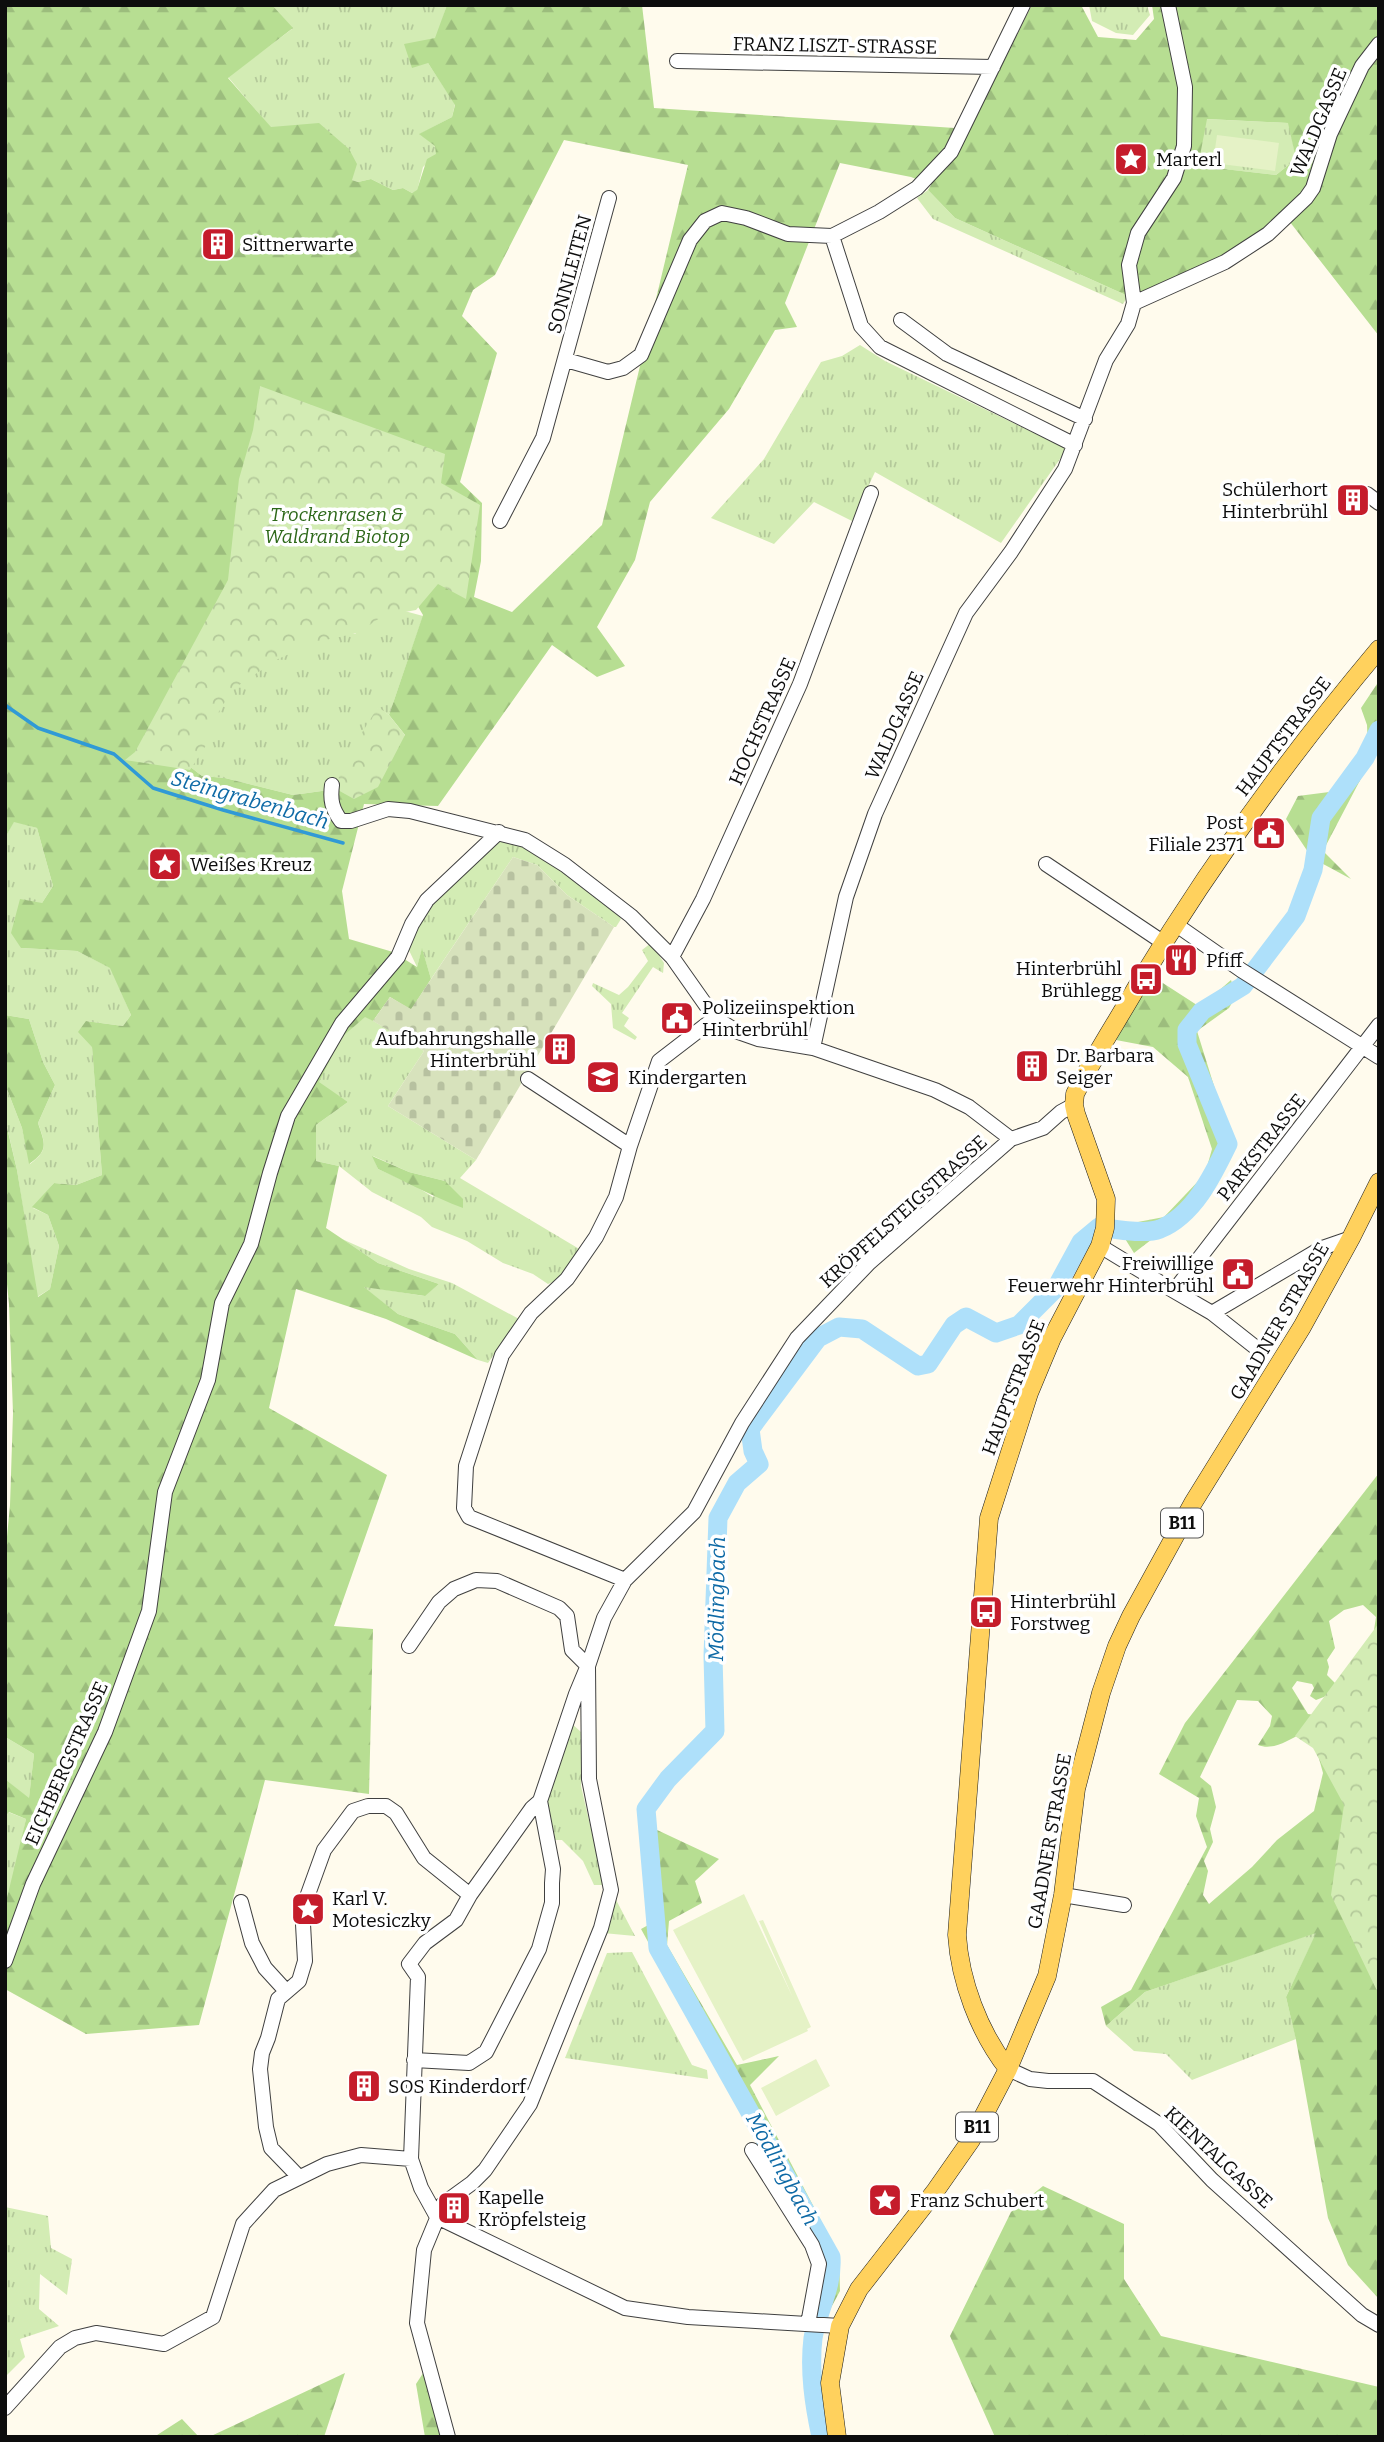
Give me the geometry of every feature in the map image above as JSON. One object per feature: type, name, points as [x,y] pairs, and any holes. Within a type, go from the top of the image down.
[{"type":"main road","name":"HAUPTSTRASSE","points":[[1074,1105],[1075,1094],[1082,1079],[1175,924],[1245,820],[1379,649]]},
{"type":"main road","points":[[1074,1105],[1106,1199],[1103,1234]]},
{"type":"main road","name":"GAADNER STRASSE","points":[[837,2437],[820,2325],[859,2289],[922,2208],[971,2140],[1008,2068],[1046,1976],[1063,1895],[1076,1789],[1101,1693],[1117,1646],[1130,1616],[1193,1503],[1302,1327],[1379,1182]]},
{"type":"main road","name":"HAUPTSTRASSE","points":[[1008,2068],[995,2052],[977,2011],[961,1969],[957,1935],[989,1518],[1029,1393],[1052,1338],[1103,1234]]},
{"type":"street","points":[[1023,5],[951,152],[917,188],[832,236],[861,326],[880,347],[1075,445]]},
{"type":"street","points":[[1134,303],[1129,265],[1138,233],[1174,178],[1184,146],[1185,87],[1168,5]]},
{"type":"street","name":"WALDGASSE","points":[[813,1048],[846,897],[875,814],[966,613],[1011,552],[1059,479],[1075,445],[1107,360],[1128,324],[1134,303],[1225,262],[1268,234],[1306,198],[1313,188],[1330,134],[1363,66],[1379,44]]},
{"type":"street","name":"FRANZ LISZT-STRASSE","points":[[677,61],[993,67]]},
{"type":"street","name":"SONNLEITEN","points":[[500,521],[543,438],[610,198]]},
{"type":"street","name":"SONNLEITEN","points":[[566,360],[608,372],[624,368],[641,355],[690,240],[705,221],[722,213],[746,218],[788,234],[832,236]]},
{"type":"street","points":[[901,320],[947,354],[1085,419]]},
{"type":"street","name":"HOCHSTRASSE","points":[[672,957],[703,899],[800,684],[871,493]]},
{"type":"street","points":[[332,785],[330,798],[341,821],[351,821],[388,809],[410,811],[525,840],[565,865],[631,916],[672,957],[715,1018],[738,1032],[758,1039],[813,1048],[935,1090],[969,1107],[1011,1139],[1043,1128],[1061,1112],[1074,1105]]},
{"type":"street","name":"EICHBERGSTRASSE","points":[[5,1961],[33,1884],[105,1732],[149,1611],[165,1492],[208,1380],[222,1303],[251,1244],[288,1116],[342,1023],[398,957],[412,924],[427,900],[499,832]]},
{"type":"street","points":[[1046,864],[1164,943]]},
{"type":"street","points":[[1175,924],[1241,970],[1379,1057]]},
{"type":"street","points":[[625,1580],[469,1517],[464,1508],[466,1466],[502,1355],[531,1313],[567,1279],[596,1237],[616,1198],[630,1146],[659,1061],[715,1018]]},
{"type":"street","name":"PARKSTRASSE","points":[[1174,1292],[1379,1025]]},
{"type":"street","points":[[528,1079],[630,1146]]},
{"type":"street","name":"KRÖPFELSTEIGSTRASSE","points":[[448,2437],[417,2323],[424,2250],[443,2204],[485,2170],[530,2104],[601,1928],[611,1890],[589,1779],[588,1666],[604,1618],[625,1580],[694,1512],[742,1423],[797,1338],[869,1263],[1011,1139]]},
{"type":"street","points":[[1103,1234],[1174,1292],[1212,1313],[1255,1347]]},
{"type":"street","points":[[1212,1313],[1322,1248],[1351,1238]]},
{"type":"street","points":[[409,1646],[439,1602],[454,1589],[476,1580],[498,1581],[559,1608],[567,1616],[572,1650],[588,1666],[540,1801],[553,1869],[552,1903],[539,1949],[486,2052],[470,2063],[414,2060]]},
{"type":"street","points":[[540,1801],[532,1808],[470,1895],[456,1920],[425,1943],[409,1964],[418,1977],[411,2159],[421,2188],[437,2217],[625,2308],[688,2317],[820,2325],[819,2264],[812,2245],[752,2150]]},
{"type":"street","points":[[298,2176],[271,2148],[266,2127],[261,2053],[268,2038],[278,1999],[299,1981],[305,1961],[303,1924],[307,1897],[324,1850],[353,1811],[368,1806],[386,1806],[396,1813],[424,1858],[470,1895]]},
{"type":"street","points":[[1063,1895],[1119,1904]]},
{"type":"street","points":[[241,1902],[252,1942],[265,1968],[286,1991]]},
{"type":"street","name":"KIENTALGASSE","points":[[1008,2068],[1030,2079],[1093,2081],[1159,2124],[1212,2179],[1362,2315],[1379,2325]]},
{"type":"street","points":[[5,2408],[60,2347],[75,2338],[96,2333],[164,2344],[213,2317],[243,2224],[274,2190],[327,2164],[361,2155],[411,2159]]},
{"type":"green space","points":[[5,5],[272,5],[293,28],[228,78],[271,127],[319,123],[349,149],[357,164],[352,180],[358,182],[371,179],[393,190],[403,188],[412,193],[417,190],[427,159],[436,154],[435,146],[419,134],[452,117],[455,105],[428,63],[412,68],[404,44],[435,38],[447,5],[642,5],[654,108],[970,129],[1032,5],[1081,5],[1098,37],[1136,40],[1154,19],[1152,5],[1379,5],[1379,336],[1286,217],[1169,283],[1128,296],[955,218],[928,190],[931,185],[911,177],[840,163],[785,303],[797,327],[775,330],[729,409],[650,502],[635,560],[597,627],[625,666],[597,677],[552,645],[438,806],[364,804],[342,891],[349,939],[393,952],[417,967],[422,948],[431,979],[411,1010],[390,997],[373,1021],[365,1017],[341,1038],[319,1082],[348,1102],[316,1125],[316,1161],[339,1166],[326,1228],[378,1263],[439,1284],[425,1296],[364,1287],[398,1314],[455,1334],[478,1360],[386,1319],[296,1289],[269,1408],[387,1475],[334,1626],[373,1629],[369,1794],[265,1780],[199,2025],[86,2034],[5,1989],[5,1906],[26,1819],[9,1812],[5,1816],[5,1779],[29,1798],[34,1754],[7,1738],[5,1742],[5,1558],[13,1413],[5,1264],[5,1119],[17,1170],[38,1297],[50,1289],[59,1246],[48,1215],[32,1207],[54,1183],[76,1185],[102,1175],[92,1047],[78,1032],[86,1021],[123,1026],[131,1015],[110,968],[77,951],[21,948],[11,933],[20,899],[42,903],[53,886],[37,828],[14,822],[5,838]],"holes":[[[1207,119],[1288,123],[1296,159],[1276,175],[1198,166]],[[564,140],[688,165],[602,525],[512,612],[474,597],[481,561],[482,503],[460,482],[497,353],[462,316],[473,290],[495,275]],[[384,579],[407,588],[423,615],[389,715],[405,735],[336,789],[293,795],[225,778],[202,776],[184,762],[183,717]]]},
{"type":"green space","points":[[272,5],[447,5],[428,63],[455,104],[452,117],[420,134],[436,146],[436,155],[423,167],[417,191],[412,193],[403,188],[393,190],[371,179],[358,182],[352,180],[271,128],[228,77],[292,29]]},
{"type":"green space","points":[[1089,5],[1147,5],[1150,15],[1133,35],[1116,33],[1092,21]]},
{"type":"green space","points":[[1206,119],[1289,123],[1296,159],[1276,175],[1197,166]]},
{"type":"green space","points":[[1217,135],[1279,143],[1275,171],[1213,163]]},
{"type":"green space","points":[[928,190],[955,218],[1128,296],[1123,304],[933,219],[917,198]]},
{"type":"green space","points":[[860,345],[885,361],[1067,449],[1001,543],[875,472],[852,521],[814,502],[774,544],[711,518],[764,459],[821,362],[842,356]]},
{"type":"green space","name":"Trockenrasen & Waldrand Biotop","points":[[260,386],[445,454],[441,483],[480,505],[466,599],[438,584],[416,610],[383,616],[357,633],[316,642],[278,659],[233,689],[218,713],[205,747],[190,770],[125,760],[135,752],[228,580],[239,479],[253,430]]},
{"type":"green space","points":[[401,610],[423,616],[389,715],[378,708],[336,789],[293,795],[225,778],[202,776],[184,762],[224,682],[308,622],[355,634],[374,617]]},
{"type":"green space","points":[[1379,681],[1379,744],[1323,851],[1351,879],[1312,858],[1286,819],[1298,796],[1337,791],[1368,750],[1367,725],[1361,708]]},
{"type":"green space","points":[[378,707],[389,715],[405,735],[378,787],[354,799],[336,789],[343,763]]},
{"type":"green space","points":[[14,821],[37,828],[53,886],[21,948],[77,951],[111,968],[131,1015],[123,1026],[86,1021],[92,1046],[102,1175],[76,1185],[54,1183],[33,1208],[48,1215],[59,1246],[50,1289],[37,1297],[17,1170],[5,1118],[5,1084],[22,1128],[30,1164],[43,1150],[44,1141],[38,1123],[55,1085],[43,1062],[29,1019],[5,1015],[5,838]]},
{"type":"green space","points":[[514,841],[574,879],[621,919],[614,927],[567,895],[537,865],[513,857],[431,979],[422,949],[417,967],[405,942],[412,924],[496,842]]},
{"type":"green space","points":[[513,857],[537,865],[567,895],[614,927],[476,1160],[388,1106],[424,1051],[373,1021],[390,997],[411,1009]]},
{"type":"green space","points":[[651,943],[664,963],[663,973],[653,967],[622,1013],[629,1018],[624,1026],[637,1037],[635,1040],[613,1028],[611,1004],[592,986],[593,983],[619,995],[648,961],[642,950]]},
{"type":"green space","points":[[1152,976],[1200,1007],[1231,980],[1236,996],[1229,1008],[1197,1031],[1232,1144],[1205,1184],[1173,1223],[1134,1253],[1117,1226],[1164,1217],[1205,1174],[1212,1149],[1188,1077],[1153,1047],[1116,1040]]},
{"type":"green space","points":[[5,1015],[29,1019],[43,1062],[55,1085],[38,1123],[44,1146],[40,1155],[29,1164],[22,1128],[5,1084]]},
{"type":"green space","points":[[365,1016],[424,1051],[388,1106],[476,1160],[460,1178],[581,1250],[560,1279],[548,1284],[533,1274],[503,1263],[467,1241],[432,1227],[421,1217],[372,1192],[339,1166],[316,1161],[316,1125],[348,1102],[318,1083],[341,1038]],"holes":[[[373,1156],[409,1172],[445,1181],[433,1197],[378,1169]]]},
{"type":"green space","points":[[372,1156],[409,1172],[445,1181],[463,1199],[463,1208],[378,1169]]},
{"type":"green space","points":[[342,1239],[409,1269],[452,1283],[519,1319],[488,1363],[478,1360],[455,1334],[398,1314],[362,1286],[424,1296],[439,1284],[378,1263]]},
{"type":"green space","points":[[1379,1473],[1379,1634],[1374,1630],[1376,1617],[1363,1605],[1344,1610],[1329,1621],[1335,1648],[1327,1660],[1327,1675],[1338,1686],[1355,1685],[1316,1700],[1310,1696],[1314,1688],[1312,1684],[1297,1681],[1292,1688],[1308,1714],[1322,1716],[1379,1709],[1379,2299],[1348,2265],[1328,2218],[1286,1997],[1316,1933],[1145,1992],[1106,2026],[1101,2007],[1131,1990],[1207,1847],[1196,1816],[1199,1798],[1159,1774],[1185,1723]],"holes":[[[1237,1700],[1258,1701],[1272,1716],[1270,1726],[1258,1745],[1275,1746],[1302,1733],[1315,1744],[1323,1773],[1314,1811],[1277,1840],[1252,1867],[1209,1904],[1203,1895],[1208,1871],[1204,1861],[1213,1842],[1210,1829],[1216,1807],[1211,1786],[1200,1777]]]},
{"type":"green space","points":[[1379,1623],[1379,1995],[1331,1895],[1344,1805],[1313,1748],[1295,1736]]},
{"type":"green space","points":[[570,1722],[581,1732],[581,1786],[604,1885],[594,1885],[583,1861],[562,1840],[552,1840],[545,1807]]},
{"type":"green space","points":[[7,1738],[34,1754],[29,1799],[5,1779]]},
{"type":"green space","points":[[8,1812],[26,1819],[7,1906],[5,1816]]},
{"type":"green space","points":[[655,1829],[719,1859],[695,1881],[702,1903],[669,1921],[667,1945],[737,2065],[779,2056],[750,2085],[839,2255],[840,2291],[826,2317],[815,2317],[823,2290],[825,2255],[813,2242],[641,1929],[661,1918]]},
{"type":"green space","points":[[744,1894],[793,1998],[759,1921],[763,1920],[811,2027],[808,2031],[743,2061],[673,1930]]},
{"type":"green space","points":[[614,1896],[635,1936],[603,1933]]},
{"type":"green space","points":[[1317,1932],[1286,1997],[1296,2039],[1192,2080],[1166,2054],[1134,2051],[1106,2026],[1145,1992]]},
{"type":"green space","points":[[632,1952],[692,2065],[707,2070],[708,2079],[565,2058],[607,1953]]},
{"type":"green space","points":[[816,2059],[830,2086],[776,2116],[761,2088]]},
{"type":"green space","points":[[1043,2186],[1124,2224],[1124,2279],[1161,2336],[1379,2387],[1379,2437],[995,2437],[950,2336],[1011,2212]]},
{"type":"green space","points":[[5,2207],[48,2216],[51,2248],[72,2259],[67,2295],[40,2274],[39,2309],[59,2326],[20,2339],[25,2357],[5,2377]]},
{"type":"green space","points":[[427,2367],[451,2437],[425,2437],[416,2384]]},
{"type":"green space","points":[[345,2373],[324,2437],[209,2437]]},
{"type":"green space","points":[[182,2419],[199,2437],[154,2437]]},
{"type":"waterway","name":"Steingrabenbach","points":[[5,705],[38,728],[114,754],[153,788],[343,843]]},
{"type":"waterway","name":"Mödlingbach","points":[[821,2437],[813,2388],[812,2350],[815,2327],[828,2289],[831,2257],[658,1948],[646,1809],[668,1779],[715,1731],[713,1656],[718,1518],[737,1483],[759,1464],[753,1451],[750,1429],[818,1338],[839,1327],[862,1329],[918,1366],[928,1364],[954,1325],[966,1317],[996,1333],[1019,1325],[1056,1288],[1081,1242],[1099,1227],[1153,1231],[1172,1223],[1193,1204],[1209,1181],[1228,1144],[1187,1044],[1187,1030],[1202,1011],[1243,986],[1296,916],[1313,870],[1321,818],[1365,758],[1379,730]]},
{"type":"place","name":"Marterl","points":[[1131,159]]},
{"type":"place","name":"Sittnerwarte","points":[[218,244]]},
{"type":"place","name":"Schülerhort Hinterbrühl","points":[[1353,500]]},
{"type":"place","name":"Post Filiale 2371","points":[[1269,833]]},
{"type":"place","name":"Weißes Kreuz","points":[[165,864]]},
{"type":"place","name":"Pfiff","points":[[1181,960]]},
{"type":"place","name":"Hinterbrühl Brühlegg","points":[[1146,979]]},
{"type":"place","name":"Polizeiinspektion Hinterbrühl","points":[[677,1018]]},
{"type":"place","name":"Aufbahrungshalle Hinterbrühl","points":[[560,1049]]},
{"type":"place","name":"Dr. Barbara Seiger","points":[[1032,1066]]},
{"type":"place","name":"Kindergarten","points":[[603,1077]]},
{"type":"place","name":"Freiwillige Feuerwehr Hinterbrühl","points":[[1238,1274]]},
{"type":"place","name":"Hinterbrühl Forstweg","points":[[986,1612]]},
{"type":"place","name":"Karl V. Motesiczky","points":[[308,1909]]},
{"type":"place","name":"SOS Kinderdorf","points":[[364,2086]]},
{"type":"place","name":"Franz Schubert","points":[[885,2200]]},
{"type":"place","name":"Kapelle Kröpfelsteig","points":[[454,2208]]}]
